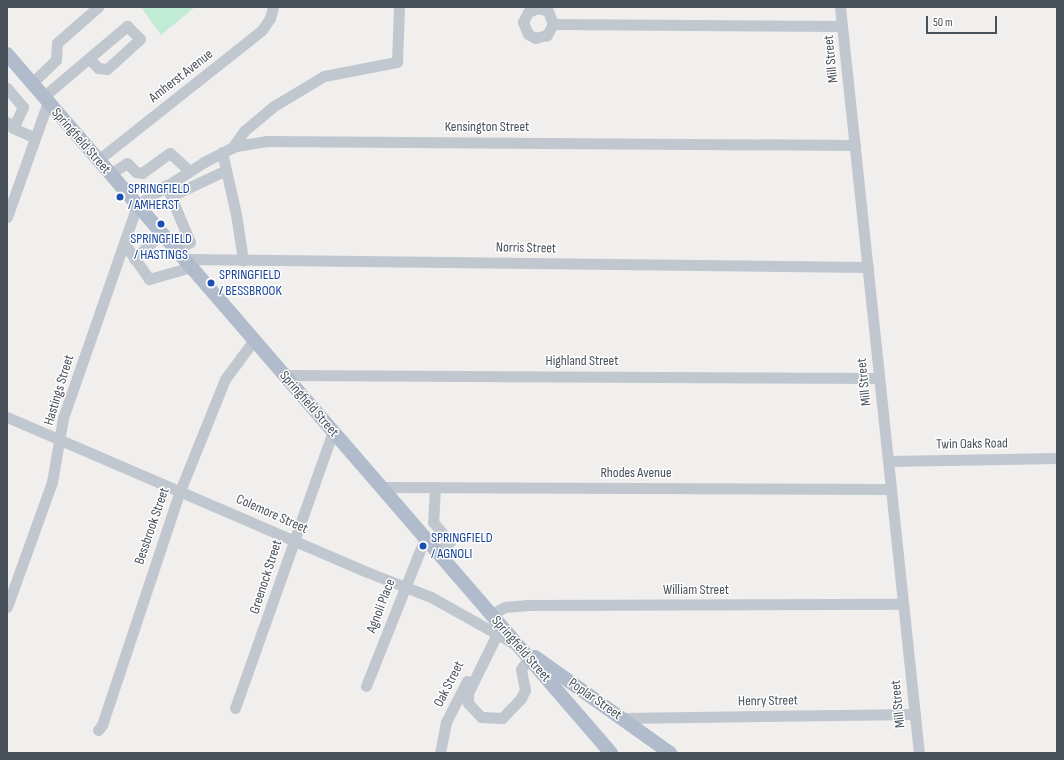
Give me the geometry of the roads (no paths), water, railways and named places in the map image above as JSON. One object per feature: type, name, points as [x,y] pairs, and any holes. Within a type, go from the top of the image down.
[{"type":"main road","name":"Springfield Street","points":[[7,54],[611,753]]},
{"type":"main road","name":"Poplar Street","points":[[524,652],[623,718],[669,753]]},
{"type":"street","points":[[32,83],[56,60],[57,43],[98,7]]},
{"type":"street","name":"Amherst Avenue","points":[[98,160],[262,30],[270,18],[273,7]]},
{"type":"street","points":[[243,260],[236,214],[226,170],[227,150],[244,131],[274,106],[324,76],[345,70],[391,65],[397,62],[399,7]]},
{"type":"street","name":"Mill Street","points":[[840,7],[919,753]]},
{"type":"street","points":[[553,24],[842,26]]},
{"type":"street","points":[[7,217],[35,138],[46,99],[89,58]]},
{"type":"street","points":[[7,88],[23,107],[10,125],[35,138]]},
{"type":"street","name":"Kensington Street","points":[[137,205],[166,185],[227,150],[255,142],[283,140],[855,145]]},
{"type":"street","points":[[110,174],[127,163],[136,172],[142,173],[170,153],[189,171]]},
{"type":"street","points":[[170,196],[194,183],[226,170]]},
{"type":"street","points":[[124,243],[149,279],[184,259],[190,242],[166,185]]},
{"type":"street","name":"Hastings Street","points":[[7,607],[49,489],[63,418],[137,205]]},
{"type":"street","points":[[134,259],[162,233]]},
{"type":"street","name":"Norris Street","points":[[184,259],[868,267]]},
{"type":"street","name":"Bessbrook Street","points":[[98,730],[102,725],[180,491],[225,379],[254,340]]},
{"type":"street","name":"Highland Street","points":[[284,375],[879,378]]},
{"type":"street","name":"Colemore Street","points":[[7,417],[444,603],[494,632],[524,652]]},
{"type":"street","name":"Greenock Street","points":[[235,708],[265,629],[294,540],[333,432]]},
{"type":"street","name":"Twin Oaks Road","points":[[888,461],[1057,458]]},
{"type":"street","name":"Rhodes Avenue","points":[[380,487],[891,489]]},
{"type":"street","points":[[435,487],[434,522],[450,542],[438,552]]},
{"type":"street","name":"Agnoli Place","points":[[366,686],[404,586],[425,538]]},
{"type":"street","name":"William Street","points":[[492,614],[505,608],[526,606],[903,604]]},
{"type":"street","points":[[494,632],[468,693],[468,703],[481,717],[502,718],[521,698],[524,690],[521,668],[524,652]]},
{"type":"street","name":"Oak Street","points":[[440,753],[446,722],[494,632]]},
{"type":"street","name":"Henry Street","points":[[623,718],[914,714]]},
{"type":"place","name":"SPRINGFIELD / AMHERST","points":[[120,197]]},
{"type":"place","name":"SPRINGFIELD / HASTINGS","points":[[161,224]]},
{"type":"place","name":"SPRINGFIELD / BESSBROOK","points":[[211,283]]},
{"type":"place","name":"SPRINGFIELD / AGNOLI","points":[[423,546]]}]
